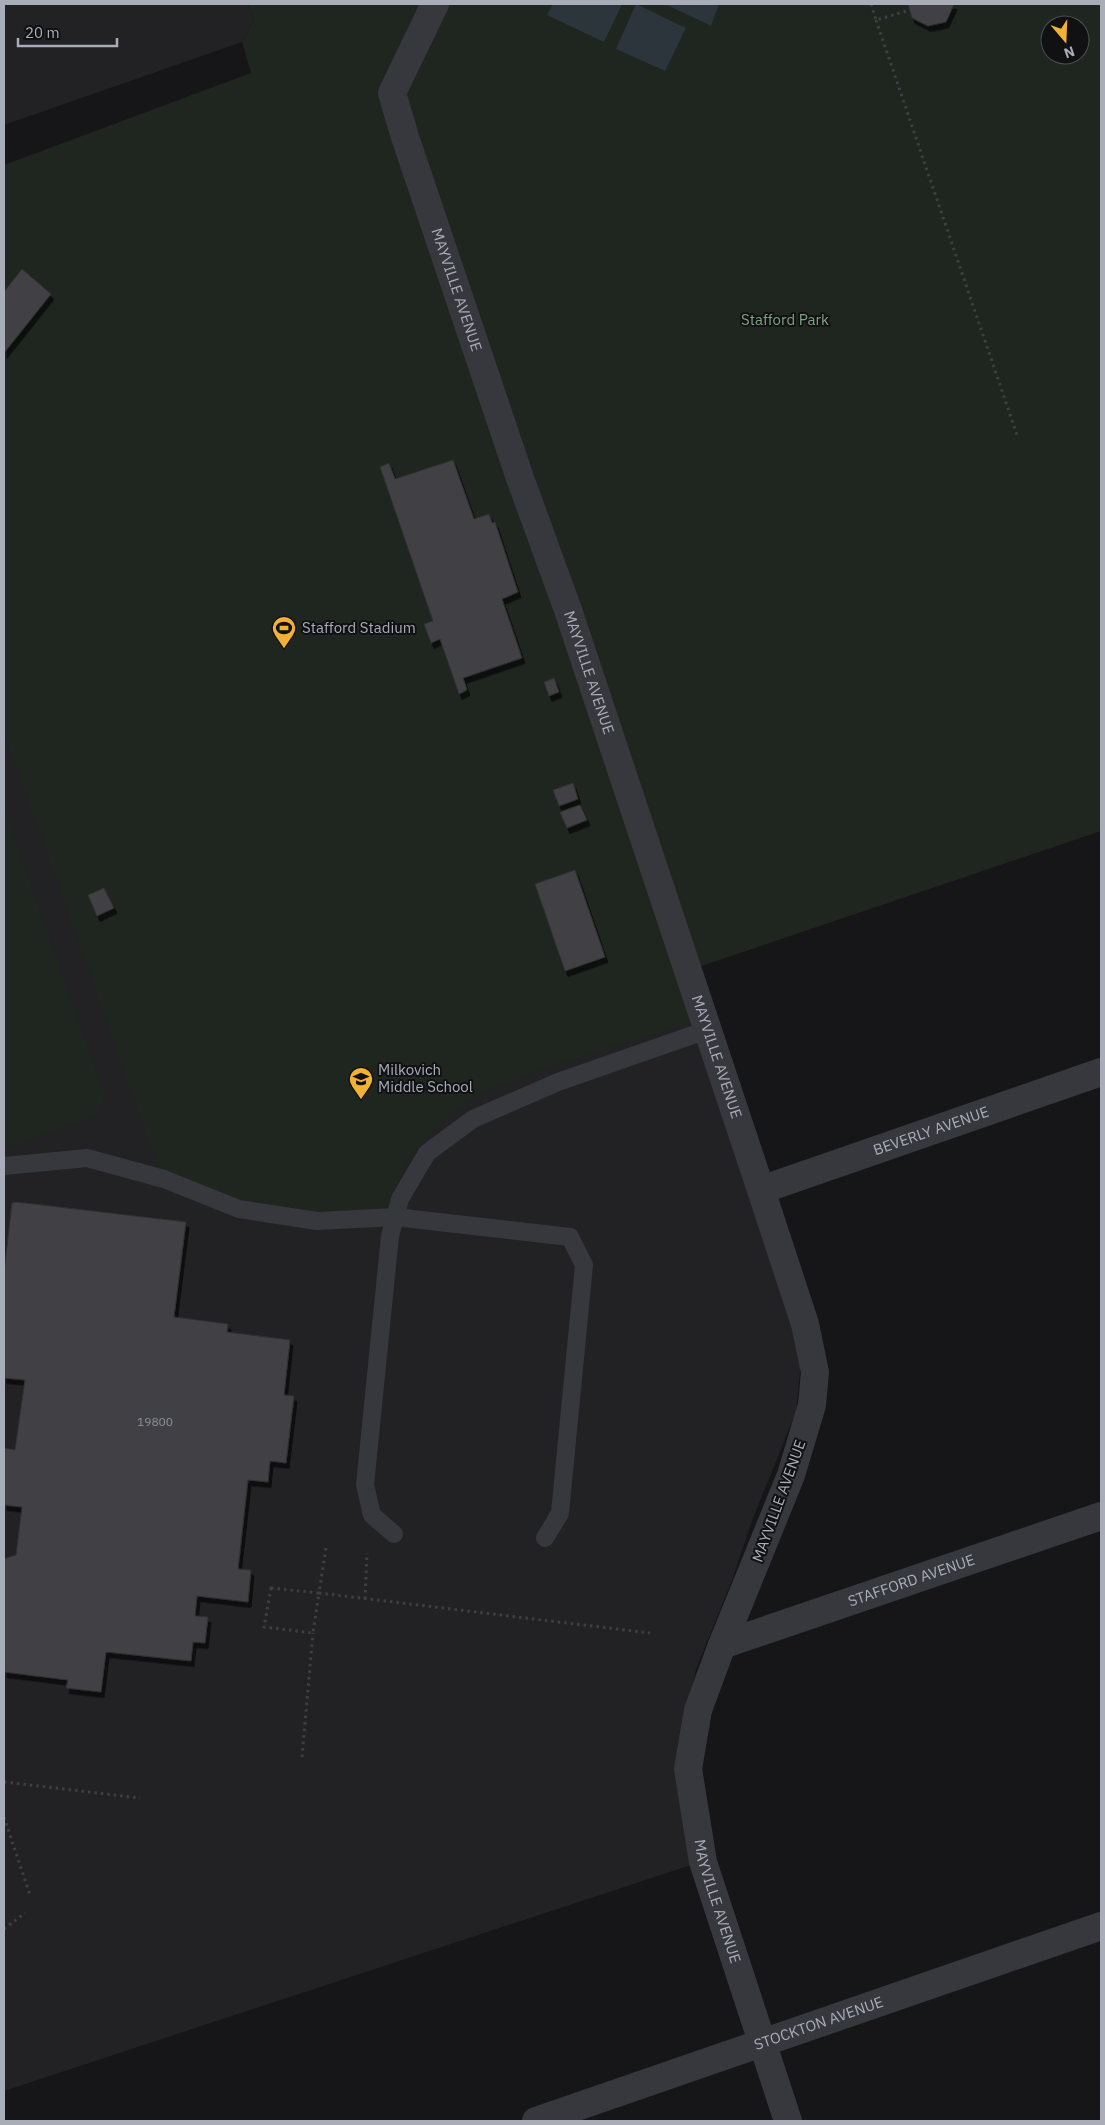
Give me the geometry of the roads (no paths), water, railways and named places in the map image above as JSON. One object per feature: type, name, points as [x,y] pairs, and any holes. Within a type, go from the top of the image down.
[{"type":"street","name":"MAYVILLE AVENUE","points":[[435,4],[392,93],[520,478],[568,610],[761,1190],[805,1324],[815,1372],[812,1406],[792,1475],[698,1710],[688,1769],[704,1862],[788,2121]]},
{"type":"street","name":"BEVERLY AVENUE","points":[[761,1190],[1101,1072]]},
{"type":"street","name":"STAFFORD AVENUE","points":[[722,1646],[1101,1516]]},
{"type":"street","name":"STOCKTON AVENUE","points":[[536,2121],[1101,1926]]},
{"type":"lane","points":[[394,1534],[372,1515],[365,1485],[390,1236],[400,1199],[427,1153],[473,1119],[558,1082],[708,1030]]},
{"type":"lane","points":[[4,1166],[87,1158],[164,1178],[239,1209],[318,1221],[395,1216],[570,1237],[584,1265],[560,1513],[544,1538]]},
{"type":"place","name":"Stafford Stadium","points":[[284,649]]},
{"type":"place","name":"Milkovich Middle School","points":[[361,1100]]},
{"type":"park label","name":"Stafford Park","points":[[785,320]]}]
